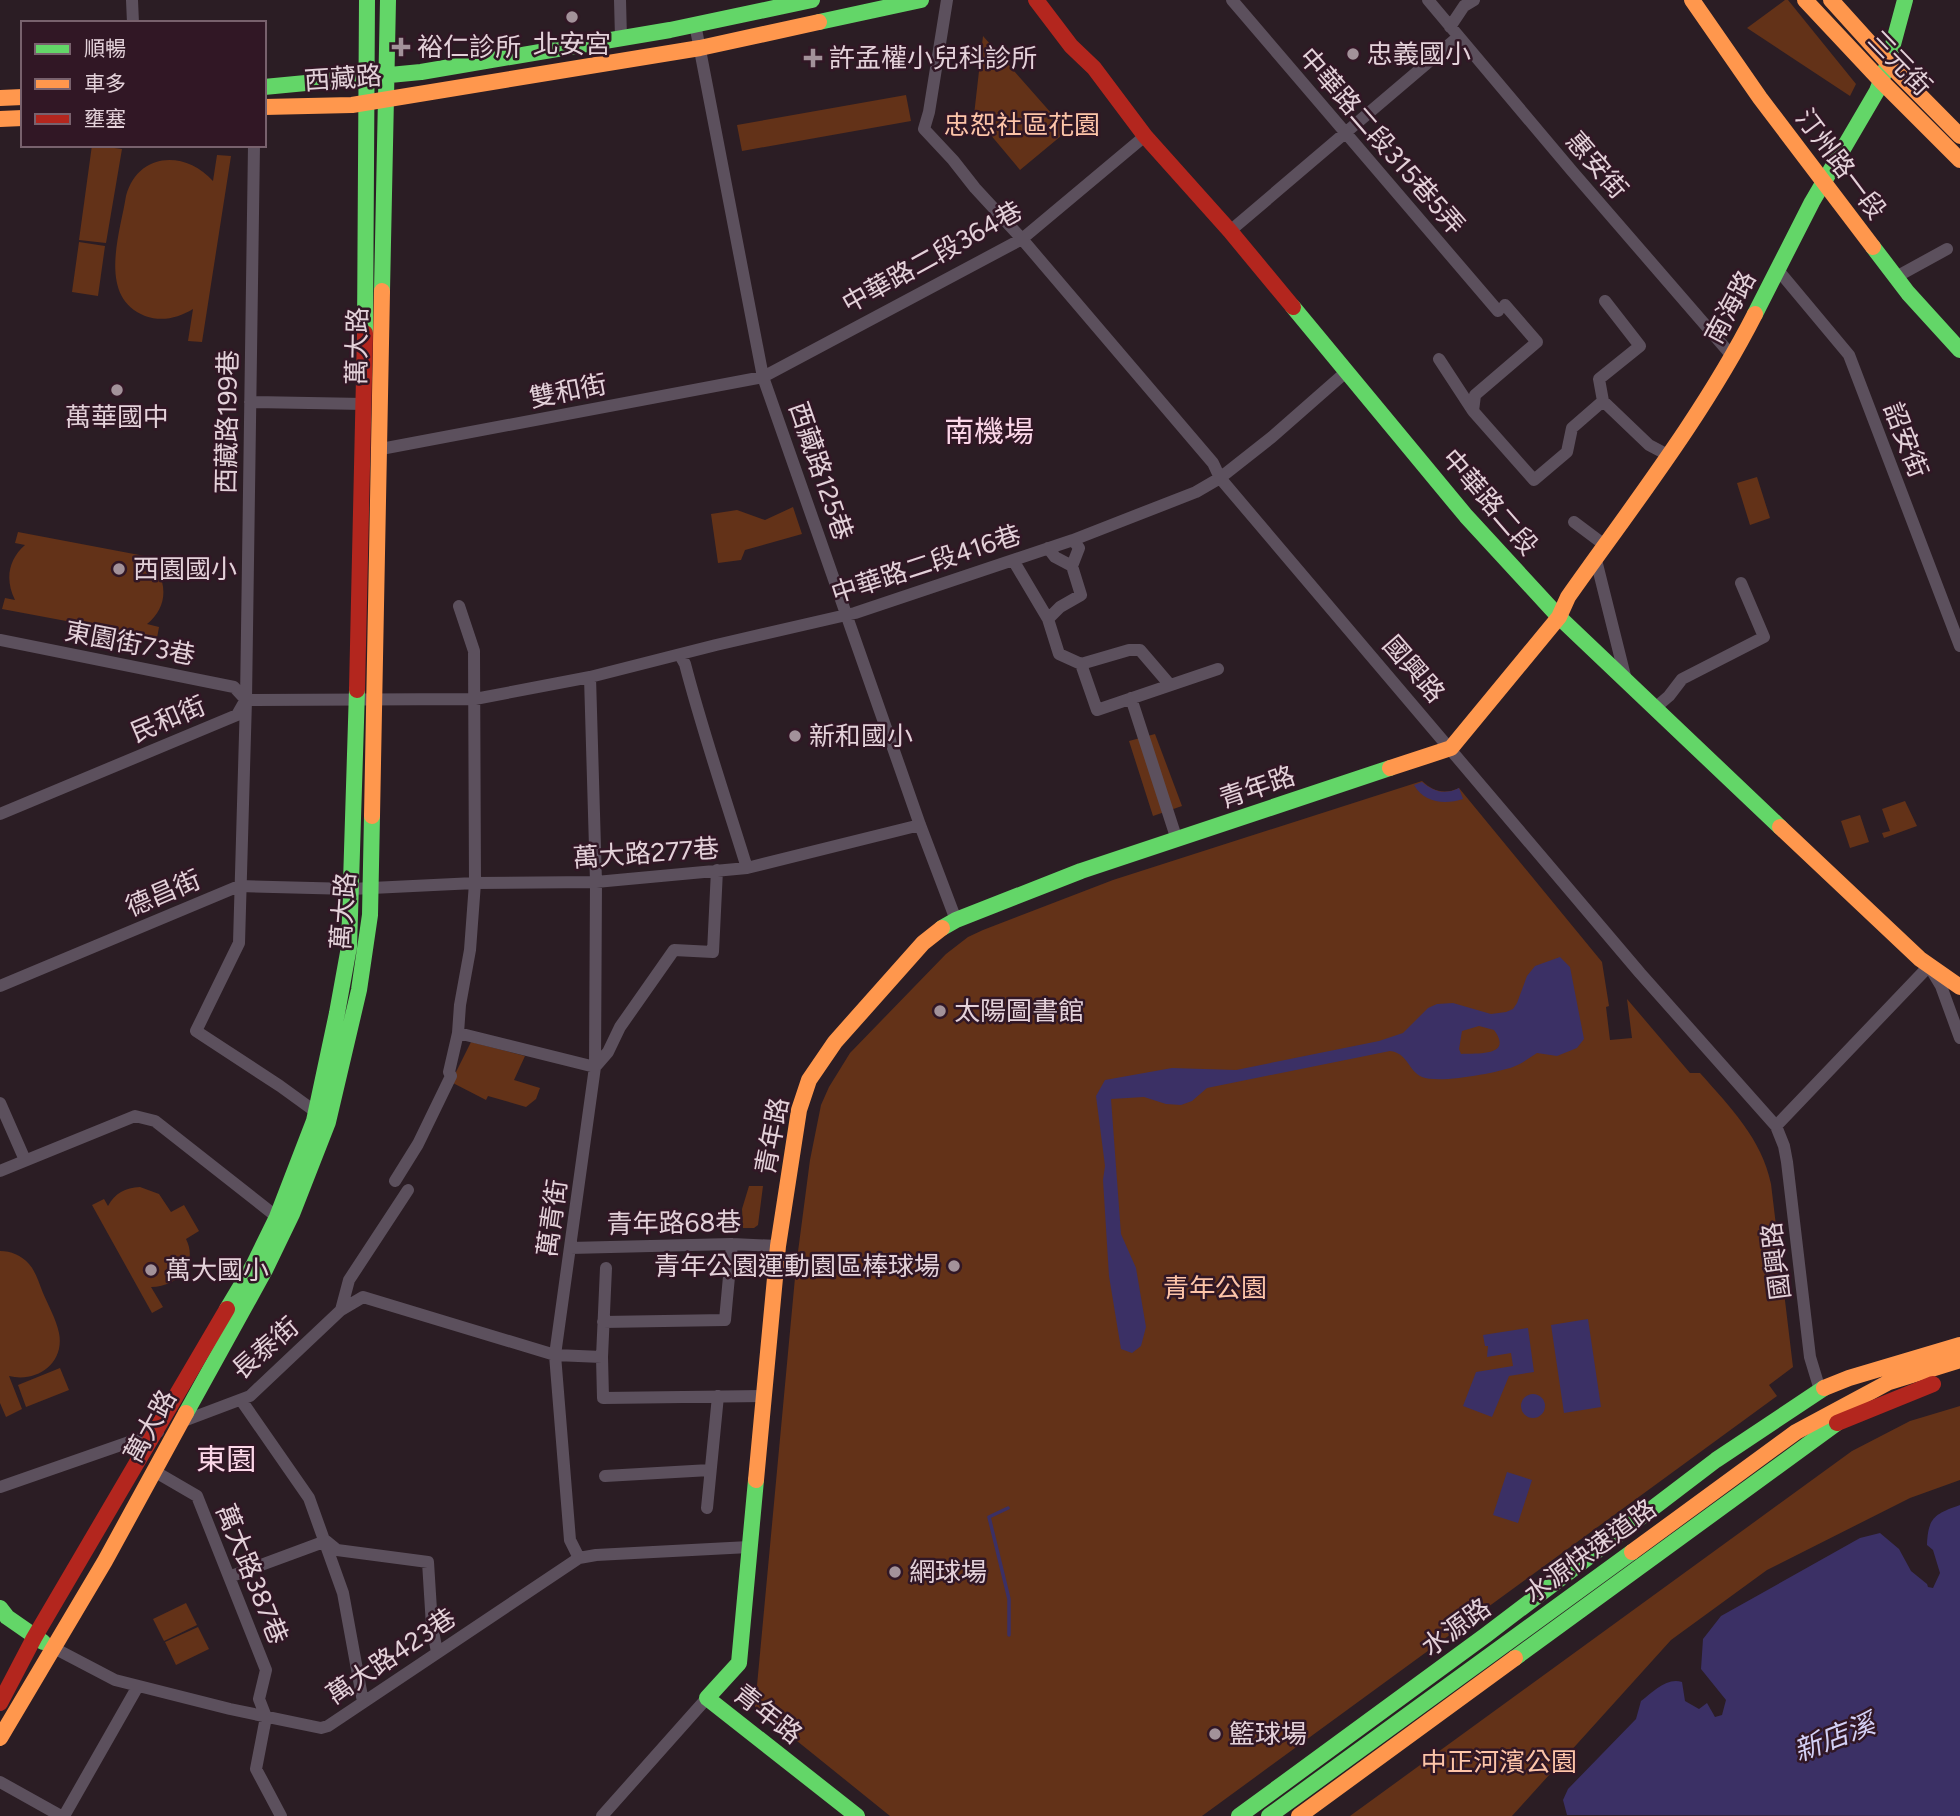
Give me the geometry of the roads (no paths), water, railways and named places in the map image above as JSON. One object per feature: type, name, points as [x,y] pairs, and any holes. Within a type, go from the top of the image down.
[{"type":"main road","name":"萬大路","points":[[0,1738],[105,1561],[274,1254],[310,1172],[322,1117],[349,947],[365,404],[366,0]]},
{"type":"main road","name":"萬大路","points":[[0,1703],[8,1675],[34,1638],[254,1264],[322,1117],[344,1060],[366,955],[370,915],[388,0]]},
{"type":"main road","name":"西藏路","points":[[266,87],[421,72],[621,38],[811,0]]},
{"type":"main road","name":"西藏路","points":[[266,107],[387,100],[700,48],[921,0]]},
{"type":"main road","name":"中華路二段","points":[[1036,0],[1071,46],[1094,68],[1145,136],[1230,231],[1466,516],[1559,617],[1929,966],[1960,987]]},
{"type":"main road","name":"汀州路一段","points":[[1692,0],[1760,98],[1896,277],[1960,350]]},
{"type":"main road","name":"三元街","points":[[1805,0],[1960,160]]},
{"type":"main road","name":"三元街","points":[[1831,0],[1960,136]]},
{"type":"main road","name":"南海路","points":[[1451,748],[1559,617],[1568,597],[1733,357],[1881,81],[1905,0]]},
{"type":"main road","points":[[0,98],[21,97]]},
{"type":"main road","points":[[0,119],[21,118]]},
{"type":"main road","name":"青年路","points":[[857,1816],[707,1698],[739,1663],[778,1245],[799,1110],[809,1080],[835,1042],[923,943],[956,919],[1081,871],[1451,748]]},
{"type":"main road","name":"水源路","points":[[1239,1816],[1486,1635],[1716,1460],[1821,1391],[1849,1378],[1960,1345]]},
{"type":"main road","name":"水源快速道路","points":[[1269,1816],[1796,1432],[1889,1382],[1960,1360]]},
{"type":"main road","name":"水源快速道路","points":[[1299,1816],[1840,1421],[1919,1387],[1960,1376]]},
{"type":"main road","points":[[0,1608],[34,1638],[52,1647]]},
{"type":"street","points":[[132,0],[133,21]]},
{"type":"street","points":[[620,0],[621,38]]},
{"type":"street","name":"國興路","points":[[947,0],[929,112],[923,129],[1022,239],[1213,463],[1220,478],[1674,1013],[1776,1126],[1787,1162],[1810,1357],[1821,1391]]},
{"type":"street","name":"中華路二段315巷5弄","points":[[1232,0],[1345,133],[1501,308],[1537,342],[1475,395],[1473,411]]},
{"type":"street","name":"惠安街","points":[[1429,0],[1733,357]]},
{"type":"street","points":[[1230,231],[1345,133],[1454,32],[1464,6],[1474,0]]},
{"type":"street","name":"西藏路125巷","points":[[695,24],[763,377],[920,825],[956,919]]},
{"type":"street","name":"中華路二段364巷","points":[[763,377],[1022,239],[1145,136]]},
{"type":"street","name":"西藏路199巷","points":[[254,147],[246,700],[239,943],[196,1031],[322,1117]]},
{"type":"street","points":[[1896,277],[1947,249]]},
{"type":"street","name":"詔安街","points":[[1778,270],[1849,355],[1958,638]]},
{"type":"street","points":[[1605,301],[1640,346],[1599,379],[1603,401],[1649,445],[1668,455]]},
{"type":"street","points":[[1440,359],[1473,411],[1534,480],[1567,452],[1573,428],[1603,401]]},
{"type":"street","name":"中華路二段416巷","points":[[355,701],[388,698],[475,699],[590,677],[846,615],[1013,560],[1073,540],[1196,492],[1220,478],[1346,372]]},
{"type":"street","name":"雙和街","points":[[381,449],[763,377]]},
{"type":"street","points":[[250,402],[365,404]]},
{"type":"street","points":[[1574,522],[1606,545]]},
{"type":"street","points":[[1048,619],[1060,607],[1081,595],[1072,566],[1079,548],[1073,540]]},
{"type":"street","points":[[1048,548],[1055,556],[1072,566]]},
{"type":"street","points":[[1596,559],[1626,680]]},
{"type":"street","points":[[1013,560],[1048,619],[1059,654],[1081,664],[1129,650],[1140,650],[1170,685]]},
{"type":"street","points":[[1655,708],[1682,679],[1764,638],[1741,583]]},
{"type":"street","points":[[396,1181],[418,1144],[451,1076],[449,1072],[458,1033],[470,950],[475,883],[474,651],[459,606]]},
{"type":"street","name":"東園街73巷","points":[[0,640],[234,687],[246,700]]},
{"type":"street","points":[[680,655],[685,664],[702,732],[717,768],[747,868]]},
{"type":"street","points":[[1081,664],[1097,710],[1218,669]]},
{"type":"street","name":"萬青街","points":[[579,1558],[570,1533],[555,1355],[595,1067],[596,881],[590,677]]},
{"type":"street","points":[[1131,698],[1177,840]]},
{"type":"street","points":[[246,700],[355,701]]},
{"type":"street","name":"民和街","points":[[0,814],[237,715],[246,700]]},
{"type":"street","name":"萬大路277巷","points":[[371,888],[596,881],[747,868],[920,825]]},
{"type":"street","points":[[458,1033],[595,1067],[608,1052],[620,1027],[674,950],[713,952],[717,870]]},
{"type":"street","name":"德昌街","points":[[0,986],[239,886],[371,888]]},
{"type":"street","points":[[1776,1126],[1929,966],[1941,986],[1960,1038]]},
{"type":"street","points":[[0,1103],[25,1160]]},
{"type":"street","points":[[0,1171],[135,1116],[155,1121],[277,1217]]},
{"type":"street","points":[[341,1310],[349,1280],[408,1190]]},
{"type":"street","points":[[603,1322],[724,1320],[732,1244]]},
{"type":"street","name":"青年路68巷","points":[[570,1248],[778,1245]]},
{"type":"street","points":[[606,1268],[603,1398],[764,1396]]},
{"type":"street","name":"長泰街","points":[[0,1487],[241,1400],[259,1390],[341,1310],[363,1297],[555,1355],[602,1357]]},
{"type":"street","points":[[706,1508],[718,1396]]},
{"type":"street","points":[[241,1400],[309,1498],[343,1593],[363,1702]]},
{"type":"street","points":[[605,1476],[710,1470]]},
{"type":"street","name":"萬大路387巷","points":[[154,1471],[197,1496],[266,1670],[259,1699],[265,1717],[256,1769],[281,1816]]},
{"type":"street","points":[[326,1541],[337,1549],[428,1562],[432,1626],[437,1652]]},
{"type":"street","points":[[229,1577],[326,1541]]},
{"type":"street","name":"萬大路423巷","points":[[52,1647],[103,1675],[138,1686],[321,1728],[579,1558],[748,1547]]},
{"type":"street","points":[[0,1782],[62,1816],[138,1686]]},
{"type":"street","points":[[602,1816],[707,1698]]},
{"type":"water","points":[[1422,782],[1440,791],[1459,788],[1463,799],[1442,802],[1429,799],[1414,785]]},
{"type":"water","points":[[1560,957],[1570,967],[1584,1039],[1577,1048],[1557,1056],[1537,1053],[1505,1069],[1468,1077],[1430,1079],[1417,1074],[1401,1055],[1390,1051],[1207,1088],[1192,1101],[1181,1105],[1166,1104],[1144,1097],[1111,1099],[1121,1234],[1136,1268],[1146,1327],[1141,1346],[1132,1353],[1121,1349],[1109,1276],[1103,1180],[1105,1166],[1096,1096],[1105,1080],[1172,1068],[1236,1070],[1379,1041],[1403,1033],[1428,1008],[1437,1004],[1453,1003],[1491,1014],[1506,1012],[1513,1009],[1517,1003],[1527,976],[1535,966]],"holes":[[[1479,1026],[1494,1030],[1499,1039],[1496,1049],[1491,1052],[1461,1054],[1459,1049],[1462,1031]]]},
{"type":"water","points":[[1588,1319],[1601,1407],[1564,1413],[1551,1325]]},
{"type":"water","points":[[1528,1328],[1534,1372],[1509,1376],[1492,1417],[1463,1406],[1476,1372],[1513,1366],[1511,1353],[1487,1357],[1488,1346],[1485,1346],[1483,1335]]},
{"type":"water","points":[[1533,1394],[1541,1398],[1545,1406],[1541,1414],[1533,1418],[1525,1414],[1521,1406],[1525,1398]]},
{"type":"water","points":[[1507,1472],[1532,1480],[1518,1523],[1493,1515]]},
{"type":"water","name":"新店溪","points":[[1960,1505],[1960,1816],[1567,1815],[1563,1800],[1568,1789],[1636,1719],[1641,1701],[1660,1686],[1682,1682],[1685,1701],[1699,1709],[1707,1703],[1715,1717],[1722,1715],[1726,1700],[1701,1669],[1703,1639],[1721,1616],[1860,1538],[1880,1533],[1899,1549],[1911,1571],[1928,1587],[1933,1588],[1940,1573],[1933,1550],[1927,1545],[1929,1528],[1939,1514]]},
{"type":"waterway","points":[[1008,1508],[989,1517],[1009,1599],[1009,1635]]},
{"type":"place","name":"北安宮","points":[[572,17]]},
{"type":"place","name":"裕仁診所","points":[[401,47]]},
{"type":"place","name":"忠義國小","points":[[1353,54]]},
{"type":"place","name":"許孟權小兒科診所","points":[[813,58]]},
{"type":"place","name":"萬華國中","points":[[117,390]]},
{"type":"place","name":"西園國小","points":[[119,569]]},
{"type":"place","name":"新和國小","points":[[795,736]]},
{"type":"place","name":"太陽圖書館","points":[[940,1011]]},
{"type":"place","name":"青年公園運動園區棒球場","points":[[954,1266]]},
{"type":"place","name":"萬大國小","points":[[151,1270]]},
{"type":"place","name":"網球場","points":[[895,1572]]},
{"type":"place","name":"籃球場","points":[[1215,1734]]},
{"type":"district","name":"南機場","points":[[989,432]]},
{"type":"district","name":"東園","points":[[226,1460]]},
{"type":"park label","name":"忠恕社區花園","points":[[1022,125]]},
{"type":"park label","name":"青年公園","points":[[1215,1288]]},
{"type":"park label","name":"中正河濱公園","points":[[1499,1762]]}]
